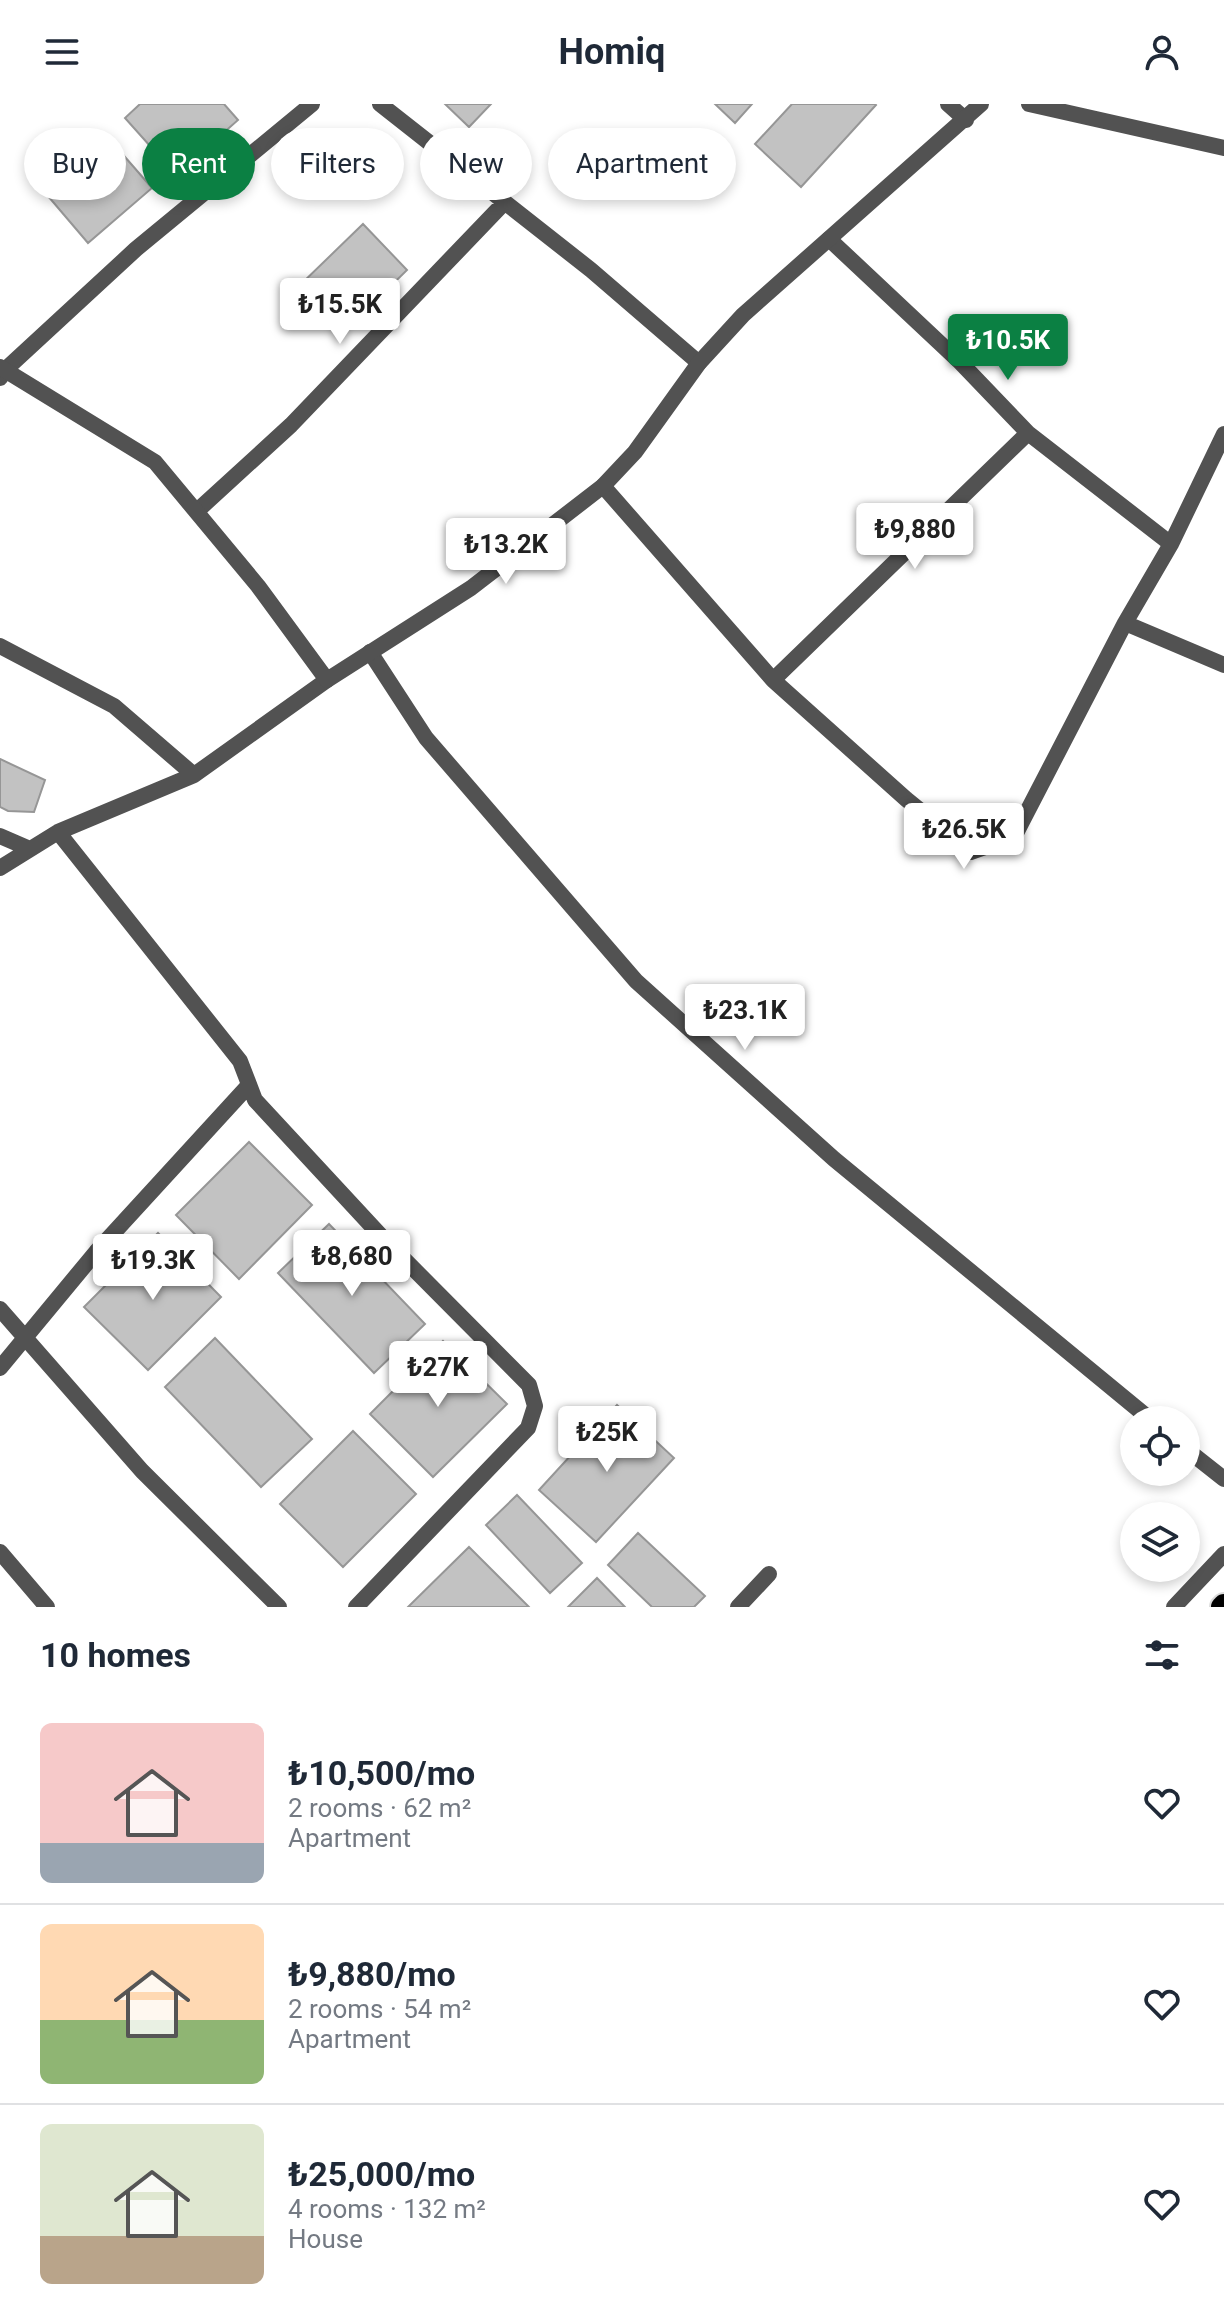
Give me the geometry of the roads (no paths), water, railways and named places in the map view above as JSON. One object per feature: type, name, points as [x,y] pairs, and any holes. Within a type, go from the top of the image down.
[{"type":"street","points":[[312,104],[136,249],[2,371],[155,462],[258,586],[327,680]]},
{"type":"street","points":[[380,104],[591,270],[699,363]]},
{"type":"street","points":[[948,104],[966,120]]},
{"type":"street","points":[[0,868],[58,832],[194,775],[327,680],[471,588],[603,486],[635,452],[699,363],[743,315],[981,104]]},
{"type":"street","points":[[1029,104],[1224,148]]},
{"type":"street","points":[[197,511],[291,425],[505,202]]},
{"type":"street","points":[[829,239],[960,362],[1028,433],[1171,544]]},
{"type":"street","points":[[773,680],[1028,433]]},
{"type":"street","points":[[603,486],[773,680],[906,799],[971,852],[1014,837],[1125,623],[1171,544],[1224,434]]},
{"type":"street","points":[[1125,623],[1224,665]]},
{"type":"street","points":[[0,646],[114,706],[194,775]]},
{"type":"street","points":[[370,652],[426,738],[636,981],[834,1159],[1134,1406]]},
{"type":"street","points":[[58,832],[240,1061],[255,1100],[381,1236],[529,1385],[535,1406],[528,1428],[356,1607]]},
{"type":"street","points":[[0,836],[30,849]]},
{"type":"street","points":[[0,1368],[96,1252],[249,1085]]},
{"type":"street","points":[[0,1309],[142,1471],[279,1607]]},
{"type":"street","points":[[1200,1460],[1224,1479]]},
{"type":"street","points":[[0,1552],[47,1607]]},
{"type":"street","points":[[1174,1607],[1224,1554]]},
{"type":"street","points":[[738,1607],[769,1574]]}]
